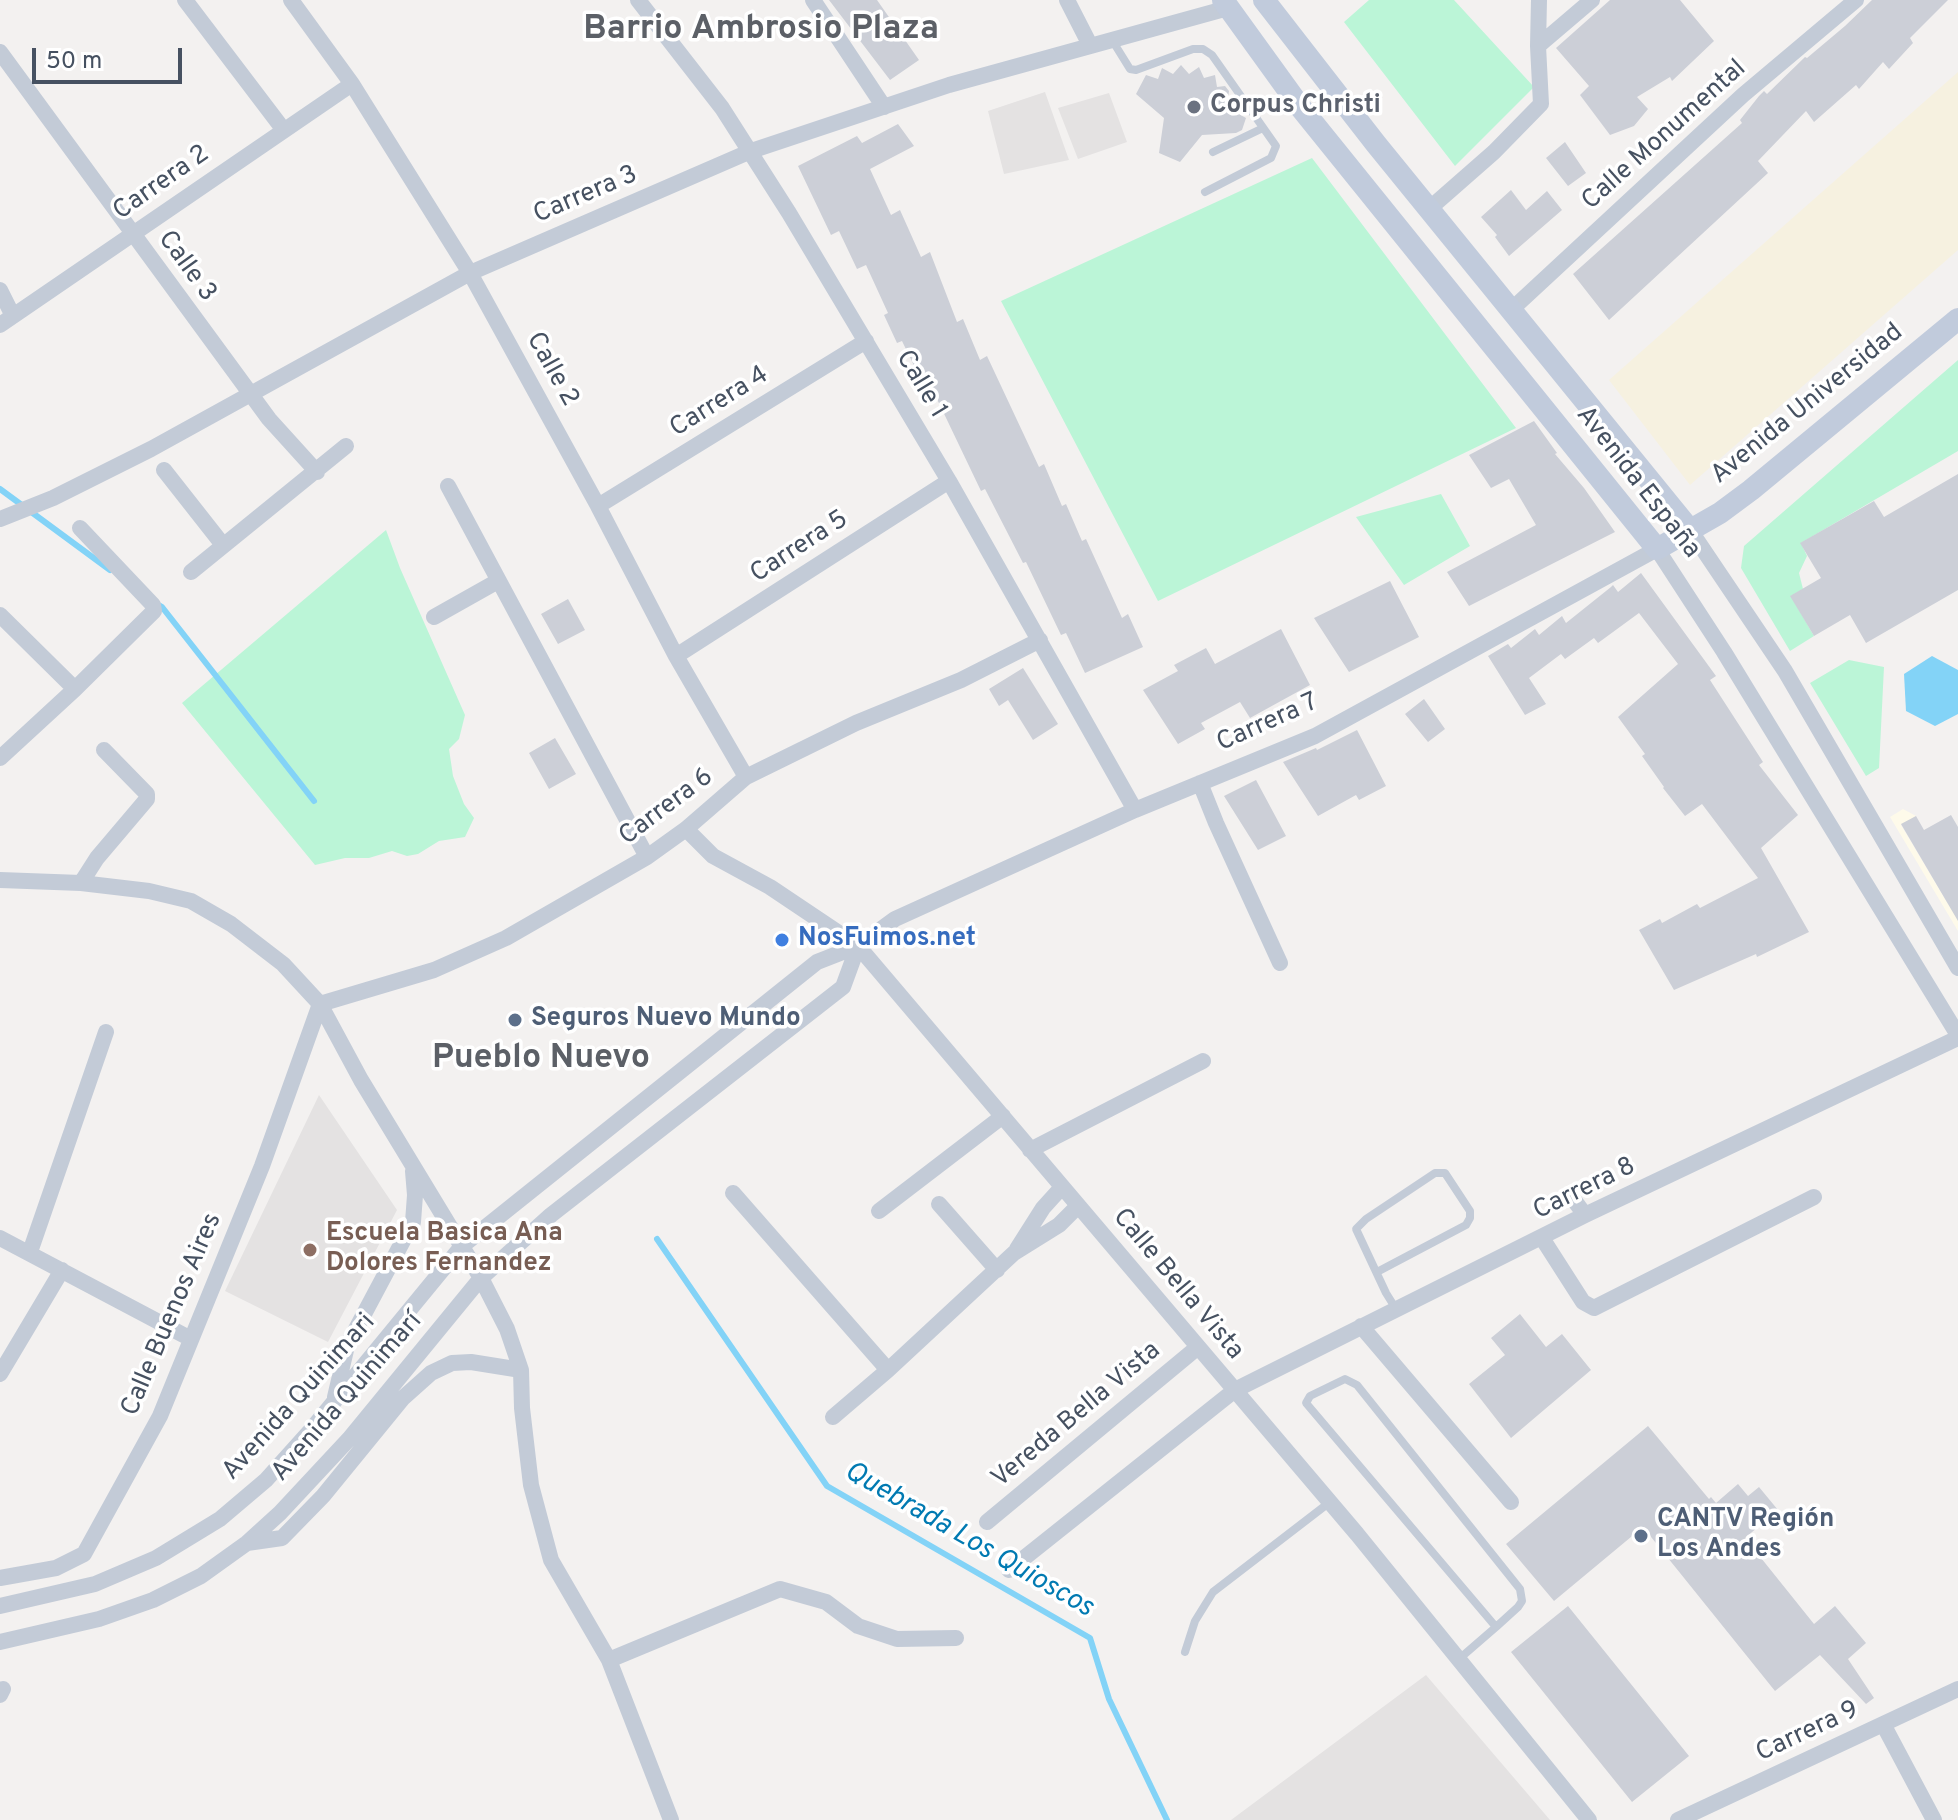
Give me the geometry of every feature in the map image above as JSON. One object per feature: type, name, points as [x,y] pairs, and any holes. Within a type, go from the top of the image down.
[{"type":"street","points":[[185,0],[283,129]]},
{"type":"street","name":"Calle 2","points":[[291,0],[352,84],[470,273],[676,656],[746,777]]},
{"type":"street","name":"Calle 1","points":[[638,0],[722,108],[751,151],[949,481],[1135,810]]},
{"type":"street","points":[[813,0],[884,107]]},
{"type":"street","points":[[1067,0],[1090,45]]},
{"type":"street","name":"Avenida España","points":[[1264,0],[1510,311],[1690,530],[1785,671],[1958,968]]},
{"type":"street","points":[[1429,209],[1494,152],[1541,104],[1539,0]]},
{"type":"street","points":[[1538,46],[1592,0]]},
{"type":"street","name":"Calle Monumental","points":[[1510,311],[1743,95],[1856,0]]},
{"type":"street","name":"Carrera 3","points":[[0,519],[53,498],[151,449],[470,273],[751,151],[949,85],[1226,4]]},
{"type":"street","name":"Avenida España","points":[[1226,4],[1301,108],[1657,549],[1733,665],[1958,1036]]},
{"type":"street","name":"Calle 3","points":[[0,52],[269,419],[317,472]]},
{"type":"street","name":"Carrera 2","points":[[6,320],[352,84]]},
{"type":"street","points":[[0,290],[6,320]]},
{"type":"street","name":"Avenida Universidad","points":[[1690,530],[1751,490],[1956,324]]},
{"type":"street","name":"Carrera 4","points":[[598,506],[866,341]]},
{"type":"street","points":[[191,572],[346,446]]},
{"type":"street","points":[[164,470],[223,545]]},
{"type":"street","name":"Carrera 5","points":[[676,656],[949,481]]},
{"type":"street","points":[[448,486],[647,857]]},
{"type":"street","points":[[0,758],[154,611],[153,605],[80,528]]},
{"type":"street","name":"Carrera 7","points":[[858,946],[895,919],[1135,810],[1315,736],[1690,530]]},
{"type":"street","points":[[434,617],[498,581]]},
{"type":"street","points":[[0,615],[75,689]]},
{"type":"street","name":"Carrera 6","points":[[320,1004],[434,970],[506,938],[647,857],[686,829],[746,777],[856,723],[961,680],[1040,640]]},
{"type":"street","points":[[81,883],[97,858],[147,799],[147,794],[104,750]]},
{"type":"street","points":[[1200,783],[1280,963]]},
{"type":"street","name":"Calle Bella Vista","points":[[686,829],[713,856],[770,887],[858,946],[1330,1502],[1589,1820]]},
{"type":"street","points":[[0,880],[81,883],[149,891],[191,901],[231,924],[283,964],[320,1004],[361,1080],[481,1278],[507,1329],[521,1370],[523,1424],[539,1523],[551,1560],[609,1660],[666,1817]]},
{"type":"street","name":"Avenida Quinimari","points":[[0,1606],[95,1584],[156,1558],[220,1519],[266,1480],[462,1246],[817,962],[858,946]]},
{"type":"street","name":"Avenida Quinimarí","points":[[0,1642],[99,1619],[153,1600],[201,1576],[247,1543],[280,1513],[349,1439],[481,1278],[551,1215],[843,987],[858,946]]},
{"type":"street","name":"Calle Buenos Aires","points":[[0,1578],[56,1568],[84,1554],[160,1416],[262,1166],[320,1004]]},
{"type":"street","points":[[30,1252],[106,1032]]},
{"type":"street","name":"Carrera 8","points":[[1009,1570],[1235,1390],[1585,1215],[1958,1036]]},
{"type":"street","points":[[1030,1150],[1203,1061]]},
{"type":"street","points":[[879,1211],[1003,1116]]},
{"type":"street","points":[[334,1400],[347,1346],[413,1222],[415,1195],[412,1165]]},
{"type":"street","points":[[833,1417],[1014,1253],[1043,1208],[1062,1187]]},
{"type":"street","points":[[733,1193],[888,1370]]},
{"type":"street","points":[[1542,1238],[1583,1302],[1594,1308],[1814,1197]]},
{"type":"street","points":[[1574,1200],[1585,1215]]},
{"type":"street","points":[[939,1204],[997,1270]]},
{"type":"street","points":[[1014,1253],[1059,1225],[1078,1206]]},
{"type":"street","points":[[0,1238],[191,1339]]},
{"type":"street","points":[[0,1374],[62,1270]]},
{"type":"street","points":[[1361,1326],[1511,1502]]},
{"type":"street","name":"Vereda Bella Vista","points":[[987,1522],[1198,1347]]},
{"type":"street","points":[[247,1543],[282,1538],[323,1496],[403,1398],[431,1373],[452,1363],[471,1362],[521,1370]]},
{"type":"street","points":[[609,1660],[780,1589],[826,1602],[858,1626],[897,1639],[956,1638]]},
{"type":"street","name":"Carrera 9","points":[[1678,1820],[1958,1689]]},
{"type":"street","points":[[1883,1724],[1934,1820]]},
{"type":"lane","points":[[1112,39],[1125,65],[1136,70],[1193,49],[1203,49],[1212,55],[1276,146],[1271,158],[1205,192]]},
{"type":"lane","points":[[1213,152],[1263,128]]},
{"type":"lane","points":[[1377,1272],[1466,1225],[1470,1211],[1445,1173],[1435,1173],[1356,1229],[1377,1272],[1396,1309]]},
{"type":"lane","points":[[1458,1660],[1496,1627],[1518,1607],[1522,1601],[1520,1589],[1357,1385],[1345,1379],[1310,1396],[1306,1403],[1496,1627]]},
{"type":"lane","points":[[1185,1652],[1195,1621],[1213,1592],[1330,1502]]},
{"type":"shaded area","points":[[1045,92],[1069,160],[1004,174],[988,111]]},
{"type":"shaded area","points":[[1109,93],[1127,142],[1078,159],[1058,108]]},
{"type":"shaded area","points":[[1903,809],[1916,816],[1901,825],[1948,904],[1958,899],[1958,931],[1890,817]]},
{"type":"shaded area","name":"Escuela Basica Ana Dolores Fernandez","points":[[319,1095],[397,1210],[328,1342],[225,1291]]},
{"type":"shaded area","points":[[1426,1675],[1550,1820],[1231,1820]]},
{"type":"green space","points":[[1369,0],[1454,0],[1534,87],[1455,166],[1344,22]]},
{"type":"green space","points":[[1312,158],[1516,428],[1158,601],[1001,301]]},
{"type":"green space","points":[[1958,360],[1958,451],[1801,543],[1807,556],[1799,573],[1803,589],[1791,596],[1814,636],[1790,651],[1741,568],[1744,546]]},
{"type":"green space","points":[[1441,494],[1470,546],[1404,585],[1356,517]]},
{"type":"green space","points":[[386,530],[465,715],[459,739],[449,749],[453,776],[464,804],[474,818],[465,837],[439,841],[418,854],[407,856],[392,851],[369,858],[345,858],[315,865],[182,703]]},
{"type":"green space","points":[[1849,660],[1884,667],[1879,768],[1866,776],[1810,683]]},
{"type":"sand","points":[[1958,72],[1958,250],[1690,485],[1609,380]]},
{"type":"water","points":[[1932,656],[1958,670],[1958,714],[1935,726],[1906,711],[1904,674]]},
{"type":"building","points":[[829,0],[877,0],[919,60],[890,80]]},
{"type":"building","points":[[1610,0],[1680,0],[1714,41],[1672,81],[1670,77],[1637,97],[1648,109],[1634,126],[1610,135],[1580,95],[1589,86],[1556,48]]},
{"type":"building","points":[[1872,0],[1948,0],[1910,38],[1913,43],[1889,69],[1883,62],[1859,89],[1856,85],[1814,122],[1806,111],[1758,161],[1768,173],[1609,320],[1573,274],[1742,123],[1740,120],[1764,91],[1767,94]]},
{"type":"building","name":"Corpus Christi","points":[[1181,65],[1189,74],[1199,67],[1204,78],[1215,75],[1217,87],[1225,86],[1229,91],[1228,98],[1238,104],[1235,112],[1246,118],[1242,130],[1236,133],[1202,135],[1180,162],[1159,153],[1164,118],[1136,94],[1146,75],[1158,79],[1162,68],[1173,74]]},
{"type":"building","points":[[898,124],[914,146],[870,169],[891,215],[900,210],[921,257],[930,252],[957,322],[963,319],[980,360],[987,356],[1039,467],[1044,464],[1062,506],[1066,504],[1082,541],[1086,539],[1122,618],[1128,614],[1143,647],[1085,673],[1066,633],[1061,635],[1026,562],[1023,563],[985,489],[981,491],[926,376],[920,378],[902,341],[897,343],[884,315],[888,313],[866,265],[857,269],[839,231],[831,235],[798,166],[857,136],[862,143]]},
{"type":"building","points":[[1565,142],[1586,173],[1568,186],[1546,158]]},
{"type":"building","points":[[1511,190],[1526,210],[1547,191],[1562,210],[1509,256],[1495,237],[1497,235],[1481,217]]},
{"type":"building","points":[[1534,421],[1555,454],[1615,532],[1469,606],[1447,572],[1536,525],[1509,479],[1491,488],[1469,455]]},
{"type":"building","points":[[1958,474],[1958,590],[1866,643],[1850,615],[1814,636],[1790,596],[1821,578],[1800,543],[1874,501],[1884,517]]},
{"type":"building","points":[[1641,573],[1716,676],[1710,680],[1763,762],[1759,765],[1798,815],[1761,848],[1809,932],[1757,957],[1756,954],[1674,990],[1639,930],[1660,919],[1662,923],[1697,904],[1700,908],[1758,878],[1702,804],[1685,816],[1663,788],[1642,756],[1645,754],[1618,717],[1678,664],[1639,613],[1598,643],[1594,638],[1565,659],[1561,654],[1529,678],[1546,704],[1525,715],[1488,656],[1508,644],[1511,648],[1535,629],[1539,635],[1562,616],[1566,623],[1613,585],[1618,592]]},
{"type":"building","points":[[1390,581],[1419,637],[1349,672],[1314,618]]},
{"type":"building","points":[[568,599],[585,630],[558,644],[541,614]]},
{"type":"building","points":[[1281,629],[1310,685],[1250,718],[1240,702],[1201,723],[1205,729],[1178,744],[1143,690],[1178,671],[1174,665],[1206,648],[1215,664]]},
{"type":"building","points":[[1023,668],[1058,724],[1033,740],[1008,700],[999,706],[989,689]]},
{"type":"building","points":[[1424,699],[1445,729],[1428,742],[1405,714]]},
{"type":"building","points":[[1357,730],[1386,786],[1359,800],[1356,795],[1318,816],[1283,762],[1317,750]]},
{"type":"building","points":[[555,738],[576,774],[549,789],[529,753]]},
{"type":"building","points":[[1256,780],[1286,836],[1258,850],[1224,796]]},
{"type":"building","points":[[1951,815],[1958,827],[1958,921],[1901,824],[1916,816],[1924,830]]},
{"type":"building","points":[[1520,1314],[1546,1347],[1562,1334],[1591,1370],[1511,1438],[1469,1384],[1505,1355],[1491,1338]]},
{"type":"building","points":[[1648,1426],[1709,1499],[1711,1497],[1716,1503],[1738,1484],[1748,1496],[1759,1487],[1778,1510],[1745,1538],[1814,1624],[1835,1606],[1866,1643],[1848,1659],[1874,1698],[1866,1704],[1820,1655],[1775,1691],[1643,1527],[1554,1601],[1506,1544]]},
{"type":"building","points":[[1568,1606],[1689,1756],[1632,1802],[1511,1652]]},
{"type":"waterway","name":"Quebrada Los Quioscos","points":[[0,489],[110,570]]},
{"type":"waterway","name":"Quebrada Los Quioscos","points":[[157,604],[314,801]]},
{"type":"waterway","name":"Quebrada Los Quioscos","points":[[657,1239],[827,1486],[1090,1638],[1109,1699],[1167,1820]]},
{"type":"place","name":"Corpus Christi","points":[[1194,107]]},
{"type":"place","name":"NosFuimos.net","points":[[782,940]]},
{"type":"place","name":"Seguros Nuevo Mundo","points":[[515,1020]]},
{"type":"place","name":"Escuela Basica Ana Dolores Fernandez","points":[[310,1250]]},
{"type":"place","name":"CANTV Región Los Andes","points":[[1641,1536]]},
{"type":"district","name":"Barrio Ambrosio Plaza","points":[[761,31]]},
{"type":"district","name":"Pueblo Nuevo","points":[[541,1060]]}]
